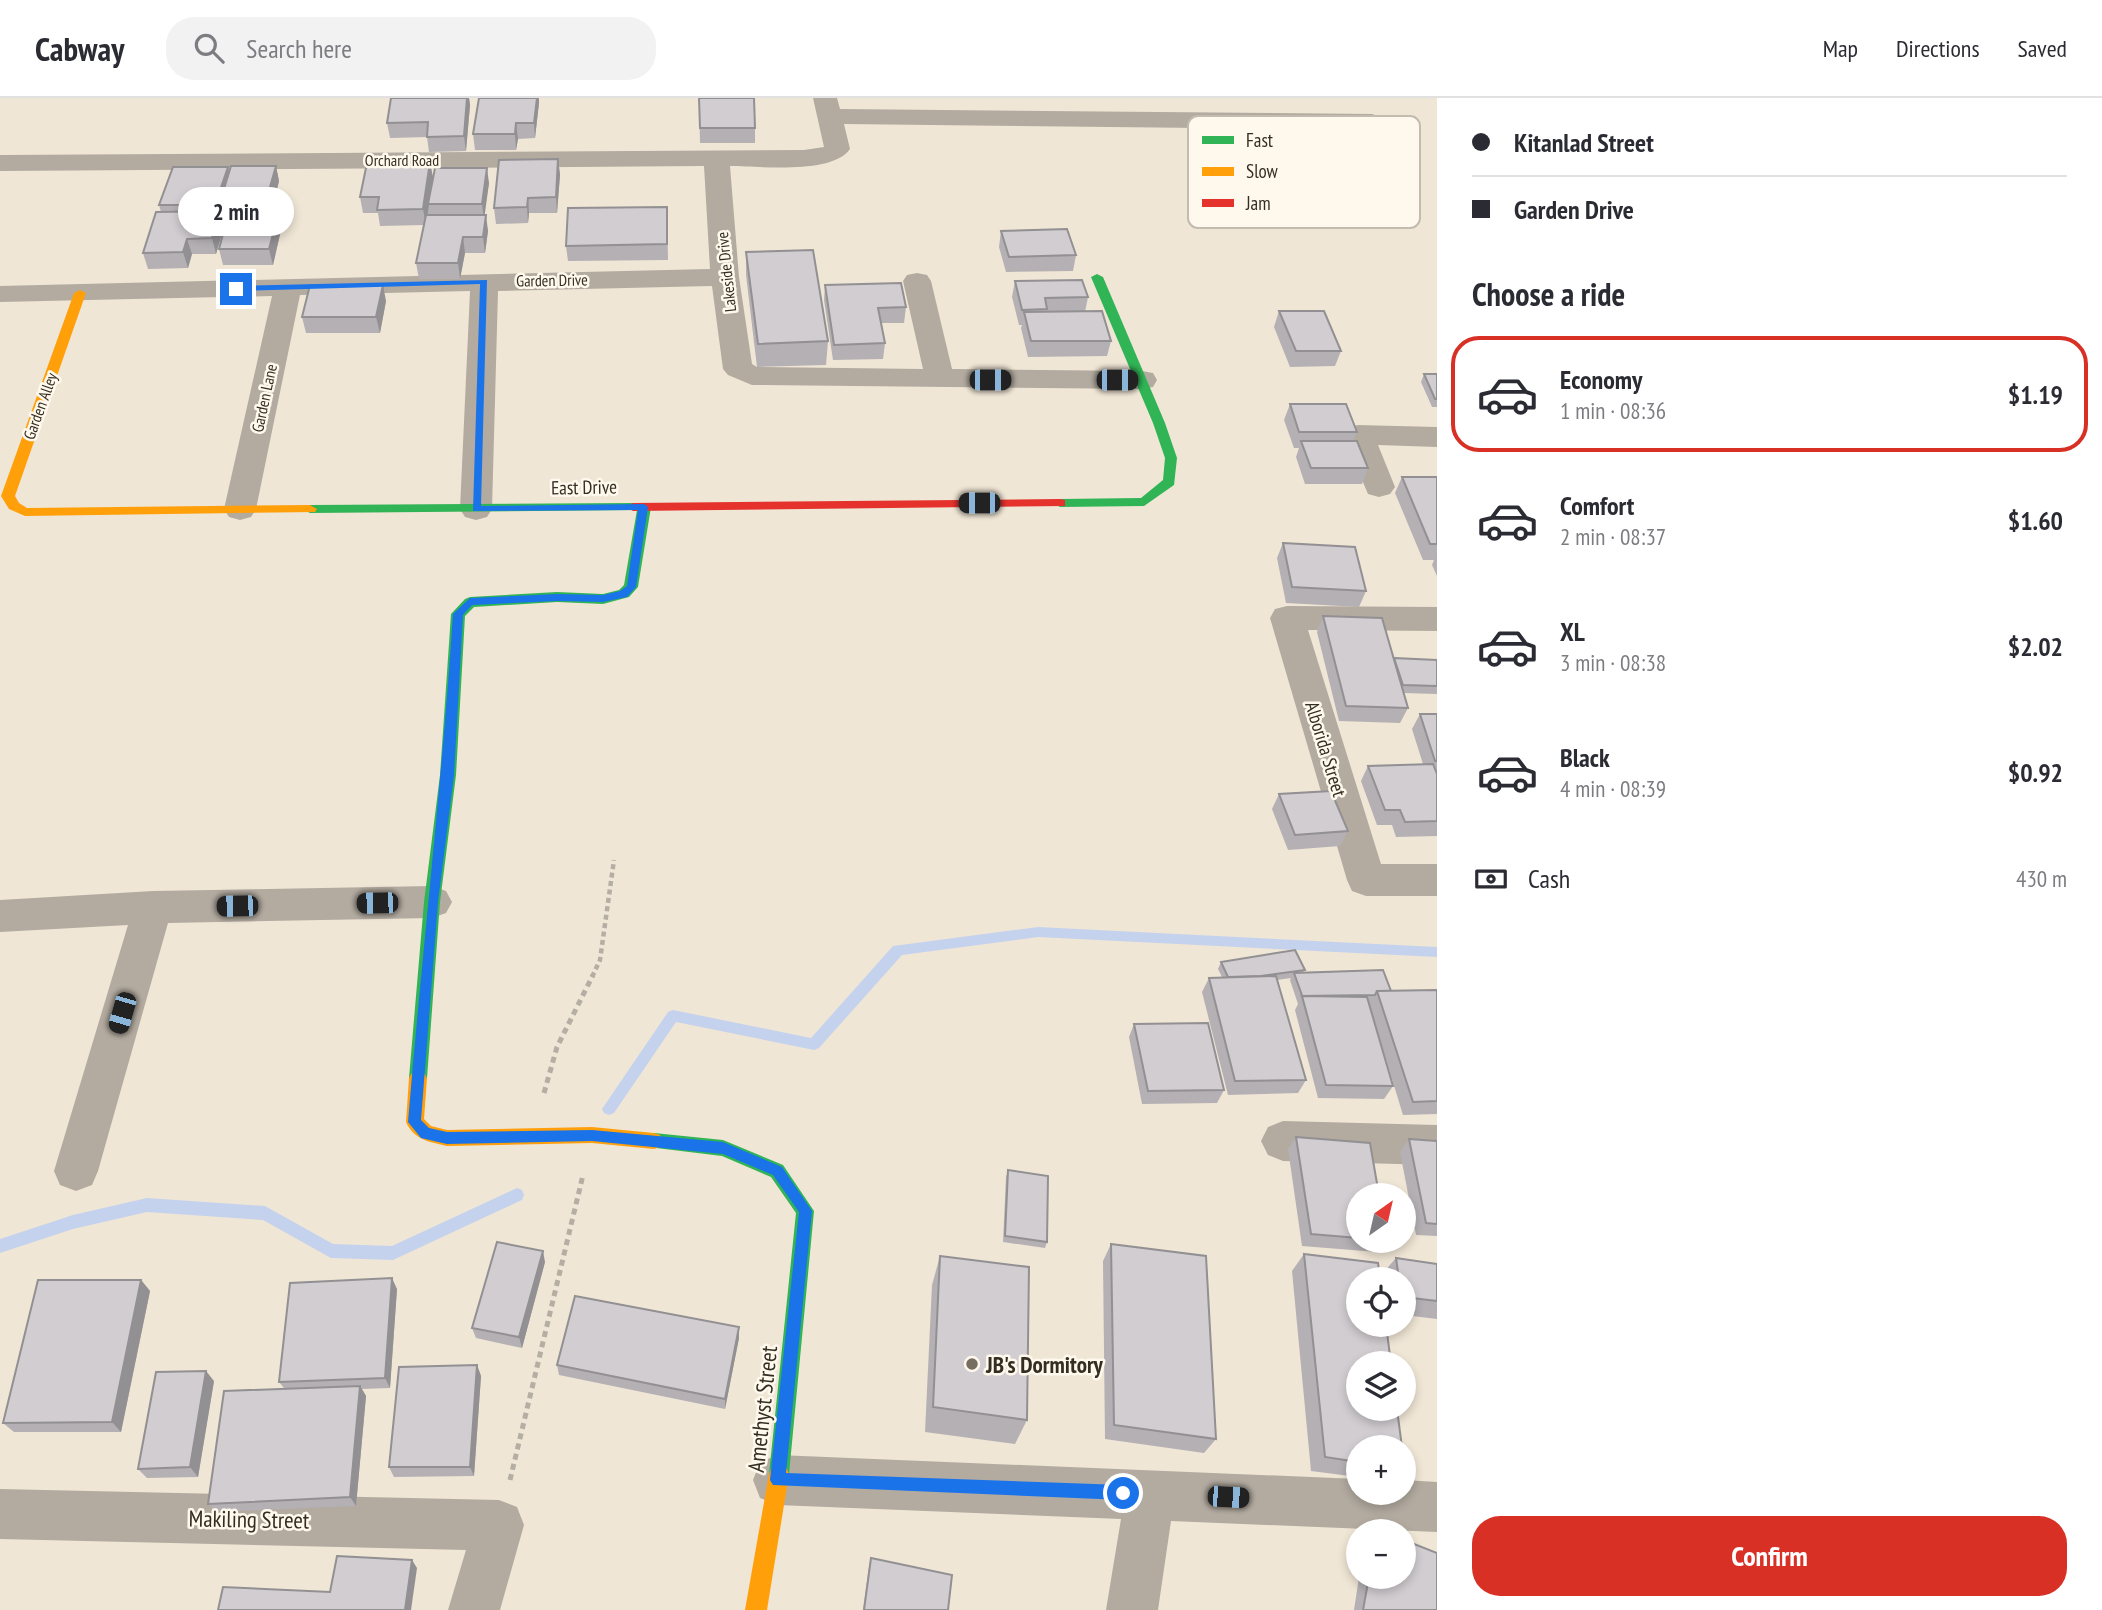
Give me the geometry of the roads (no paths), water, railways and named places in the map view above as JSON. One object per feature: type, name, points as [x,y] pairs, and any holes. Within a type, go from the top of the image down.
[{"type":"street","points":[[827,107],[1188,117]]},
{"type":"street","name":"Orchard Road","points":[[0,163],[804,158],[828,156],[837,149],[827,107]]},
{"type":"street","name":"Lakeside Drive","points":[[716,159],[725,277],[738,369],[752,376],[940,380]]},
{"type":"street","name":"Garden Drive","points":[[0,294],[725,277]]},
{"type":"street","points":[[917,281],[940,380],[1142,380],[1097,277]]},
{"type":"street","points":[[476,509],[484,282]]},
{"type":"street","name":"Garden Lane","points":[[240,509],[288,287]]},
{"type":"street","name":"Garden Alley","points":[[25,512],[14,506],[8,496],[80,293]]},
{"type":"street","name":"East Drive","points":[[25,512],[1144,502],[1169,482],[1171,458],[1142,380]]},
{"type":"street","points":[[1379,487],[1358,435],[1437,437]]},
{"type":"street","points":[[0,916],[153,907],[432,902],[448,775],[458,614],[470,602],[557,597],[603,599],[624,594],[631,587],[644,507]]},
{"type":"street","name":"Alborida Street","points":[[1437,619],[1287,618],[1366,880],[1437,880]]},
{"type":"street","name":"Amethyst Street","points":[[432,902],[415,1122],[426,1133],[447,1138],[592,1135],[723,1148],[777,1171],[806,1211],[778,1480],[756,1610]]},
{"type":"street","points":[[76,1171],[153,907]]},
{"type":"street","points":[[1283,1141],[1437,1145]]},
{"type":"street","points":[[778,1480],[1150,1493],[1437,1507]]},
{"type":"street","points":[[1132,1610],[1150,1493]]},
{"type":"street","name":"Makiling Street","points":[[0,1514],[499,1525],[474,1610]]},
{"type":"waterway","points":[[609,1109],[673,1016],[814,1044],[898,950],[1038,932],[1437,952]]},
{"type":"waterway","points":[[0,1246],[73,1222],[147,1205],[265,1213],[331,1251],[393,1253],[517,1195]]},
{"type":"place","name":"JB's Dormitory","points":[[972,1364]]}]
